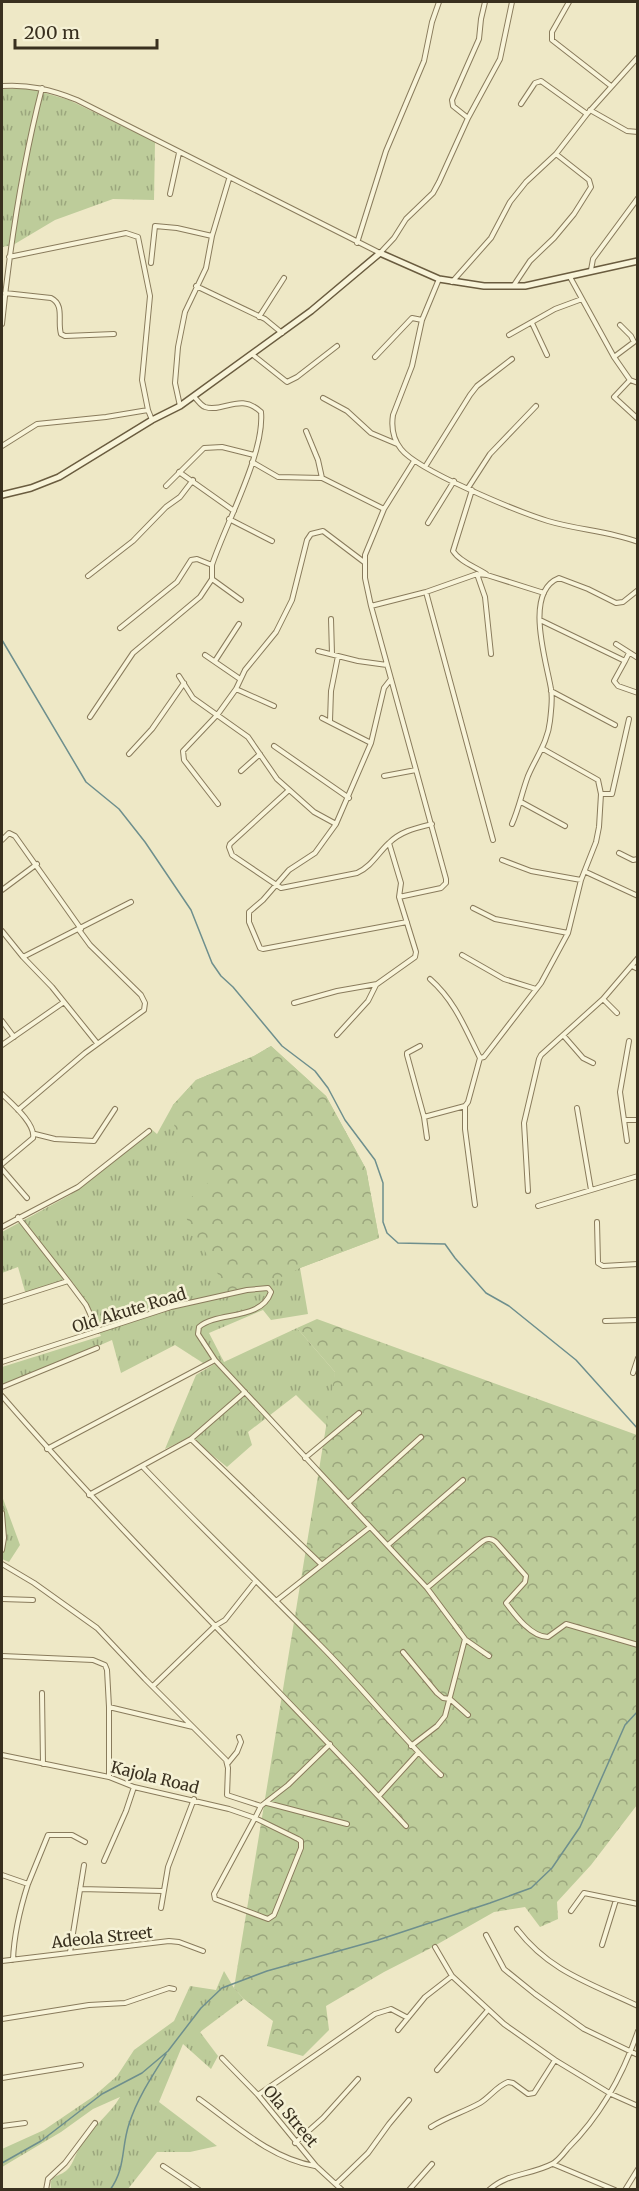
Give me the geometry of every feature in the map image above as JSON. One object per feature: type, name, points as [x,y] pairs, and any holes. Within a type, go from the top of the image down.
[{"type":"main road","points":[[2,495],[31,488],[59,477],[152,420],[180,406],[311,311],[380,253],[439,279],[484,286],[525,286],[638,261]]},
{"type":"street","points":[[357,243],[386,151],[424,61],[432,22],[439,2]]},
{"type":"street","points":[[468,118],[453,106],[452,100],[479,39],[485,2]]},
{"type":"street","points":[[2,86],[42,88],[77,100],[229,179],[380,253],[394,238],[409,215],[433,193],[468,118],[500,59],[512,2]]},
{"type":"street","points":[[569,2],[552,32],[552,40],[611,86]]},
{"type":"street","points":[[452,282],[491,238],[510,202],[526,182],[556,154],[588,112],[638,57]]},
{"type":"street","points":[[521,104],[536,83],[541,81],[588,112],[627,131],[638,132]]},
{"type":"street","points":[[2,324],[9,257],[27,150],[42,88]]},
{"type":"street","points":[[170,194],[178,153]]},
{"type":"street","points":[[514,285],[530,261],[554,238],[574,214],[591,187],[589,180],[556,154]]},
{"type":"street","points":[[180,406],[175,383],[178,347],[185,312],[206,268],[212,236],[229,179]]},
{"type":"street","points":[[591,270],[593,259],[638,198]]},
{"type":"street","points":[[151,263],[155,226],[177,228],[212,236]]},
{"type":"street","points":[[9,257],[126,233],[138,237],[150,296],[142,380],[152,420]]},
{"type":"street","points":[[570,277],[614,357],[630,380],[638,383]]},
{"type":"street","points":[[259,317],[284,278]]},
{"type":"street","points":[[439,279],[422,320],[412,366],[392,422],[394,437],[398,445],[414,461],[425,467],[470,489],[549,522],[638,542]]},
{"type":"street","points":[[196,286],[259,317],[282,333]]},
{"type":"street","points":[[5,293],[56,300],[60,309],[60,331],[65,336],[114,334]]},
{"type":"street","points":[[509,335],[555,309],[582,299]]},
{"type":"street","points":[[375,357],[412,318],[422,320]]},
{"type":"street","points":[[532,323],[547,355]]},
{"type":"street","points":[[614,357],[634,342],[620,325]]},
{"type":"street","points":[[253,355],[287,382],[337,346]]},
{"type":"street","points":[[425,467],[477,386],[512,358]]},
{"type":"street","points":[[630,380],[614,398],[638,419]]},
{"type":"street","points":[[90,717],[133,653],[200,597],[212,579],[212,565],[252,462],[262,420],[261,412],[256,407],[241,403],[208,408],[194,397]]},
{"type":"street","points":[[324,398],[347,411],[371,433],[398,445]]},
{"type":"street","points":[[536,406],[490,454],[470,489],[453,551],[457,558],[473,564],[487,574],[544,593]]},
{"type":"street","points":[[2,446],[37,424],[148,410]]},
{"type":"street","points":[[306,431],[318,460],[322,478]]},
{"type":"street","points":[[166,486],[204,448],[222,447],[254,455]]},
{"type":"street","points":[[399,897],[441,888],[446,883],[432,824],[371,606],[364,562],[384,509],[414,461]]},
{"type":"street","points":[[252,462],[278,477],[322,478],[384,509]]},
{"type":"street","points":[[179,471],[234,511]]},
{"type":"street","points":[[88,576],[134,542],[166,507],[180,497],[193,480]]},
{"type":"street","points":[[428,523],[454,481]]},
{"type":"street","points":[[229,519],[272,541]]},
{"type":"street","points":[[218,804],[184,760],[183,755],[186,748],[218,714],[236,689],[250,663],[276,632],[289,609],[307,540],[311,534],[322,531],[364,562]]},
{"type":"street","points":[[120,628],[177,582],[191,560],[197,559],[212,565]]},
{"type":"street","points":[[371,606],[426,592],[477,574],[487,574]]},
{"type":"street","points":[[477,574],[485,597],[491,654]]},
{"type":"street","points":[[212,579],[241,600]]},
{"type":"street","points":[[512,824],[528,776],[543,749],[550,723],[552,691],[542,652],[539,620],[544,593],[555,580],[559,579],[588,589],[616,603],[623,602],[638,590]]},
{"type":"street","points":[[426,592],[493,840]]},
{"type":"street","points":[[331,619],[332,655]]},
{"type":"street","points":[[539,620],[625,661]]},
{"type":"street","points":[[215,661],[238,624]]},
{"type":"street","points":[[616,644],[638,658]]},
{"type":"street","points":[[318,651],[357,661],[387,665]]},
{"type":"street","points":[[629,653],[614,681],[618,686],[638,693]]},
{"type":"street","points":[[205,655],[240,679]]},
{"type":"street","points":[[330,721],[331,691],[338,656]]},
{"type":"street","points":[[179,676],[193,698],[248,737],[267,767],[289,790],[314,812],[336,824]]},
{"type":"street","points":[[391,679],[384,688],[371,743],[336,824],[315,853],[288,870],[263,900],[249,912],[249,922],[260,948],[263,949],[407,922]]},
{"type":"street","points":[[129,754],[152,729],[184,683]]},
{"type":"street","points":[[236,689],[274,706]]},
{"type":"street","points":[[552,691],[615,725]]},
{"type":"street","points":[[322,718],[371,743]]},
{"type":"street","points":[[601,794],[612,794],[629,719]]},
{"type":"street","points":[[274,746],[349,798]]},
{"type":"street","points":[[480,1058],[484,1057],[536,989],[568,933],[581,880],[586,872],[599,827],[601,794],[598,780],[543,749]]},
{"type":"street","points":[[241,771],[260,754]]},
{"type":"street","points":[[384,776],[416,770]]},
{"type":"street","points":[[289,790],[230,844],[229,848],[232,855],[281,888],[357,873],[368,867],[389,843],[404,832],[432,824]]},
{"type":"street","points":[[521,802],[566,826]]},
{"type":"street","points":[[2,840],[9,833],[15,836],[37,864],[90,945],[141,995],[145,1003],[144,1010],[97,1043],[18,1110]]},
{"type":"street","points":[[294,1003],[337,991],[376,984],[415,957],[416,952],[399,897],[400,883],[389,843]]},
{"type":"street","points":[[619,853],[633,860],[638,859]]},
{"type":"street","points":[[502,860],[531,871],[581,880]]},
{"type":"street","points":[[2,890],[37,864]]},
{"type":"street","points":[[586,872],[638,896]]},
{"type":"street","points":[[22,957],[80,930],[131,902]]},
{"type":"street","points":[[472,908],[495,919],[568,933]]},
{"type":"street","points":[[2,931],[3,937],[64,1002],[97,1043]]},
{"type":"street","points":[[462,955],[504,979],[536,989]]},
{"type":"street","points":[[528,1191],[524,1123],[539,1059],[603,999],[638,958]]},
{"type":"street","points":[[632,966],[638,969]]},
{"type":"street","points":[[430,979],[446,993],[480,1058],[465,1106],[465,1129],[475,1205]]},
{"type":"street","points":[[337,1035],[368,1001],[376,984]]},
{"type":"street","points":[[603,999],[617,1013]]},
{"type":"street","points":[[2,1045],[64,1002]]},
{"type":"street","points":[[2,1021],[14,1037]]},
{"type":"street","points":[[563,1035],[583,1058],[593,1063]]},
{"type":"street","points":[[627,1141],[620,1092],[629,1041]]},
{"type":"street","points":[[420,1046],[407,1055],[424,1117],[427,1138]]},
{"type":"street","points":[[2,1094],[32,1127],[34,1134],[2,1164]]},
{"type":"street","points":[[424,1117],[465,1106]]},
{"type":"street","points":[[577,1108],[591,1191]]},
{"type":"street","points":[[34,1134],[94,1141],[115,1109]]},
{"type":"street","points":[[624,1120],[638,1120]]},
{"type":"street","points":[[2,1227],[78,1187],[149,1131]]},
{"type":"street","points":[[2,1169],[27,1198]]},
{"type":"street","points":[[538,1206],[638,1176]]},
{"type":"street","points":[[18,1217],[86,1305],[98,1331]]},
{"type":"street","points":[[597,1222],[598,1263],[603,1266],[638,1264]]},
{"type":"street","points":[[2,1302],[68,1281]]},
{"type":"street","name":"Old Akute Road","points":[[2,1362],[171,1307],[268,1288],[271,1292],[268,1300],[261,1305],[229,1317],[206,1322],[199,1327],[198,1334],[215,1360]]},
{"type":"street","points":[[605,1321],[638,1320]]},
{"type":"street","points":[[2,1387],[97,1348]]},
{"type":"street","points":[[633,1373],[638,1358]]},
{"type":"street","points":[[47,1449],[215,1360],[427,1588],[465,1639],[489,1656]]},
{"type":"street","points":[[89,1495],[191,1439],[244,1392]]},
{"type":"street","points":[[2,1396],[89,1495],[330,1744],[406,1826]]},
{"type":"street","points":[[305,1458],[359,1413]]},
{"type":"street","points":[[348,1503],[421,1437]]},
{"type":"street","points":[[191,1439],[299,1540],[321,1564]]},
{"type":"street","points":[[143,1467],[201,1528],[322,1647],[411,1746],[441,1775]]},
{"type":"street","points":[[388,1545],[463,1480]]},
{"type":"street","points":[[2,1513],[4,1538],[2,1550]]},
{"type":"street","points":[[276,1601],[370,1527]]},
{"type":"street","points":[[427,1588],[478,1545],[490,1539],[496,1542],[526,1576],[525,1582],[506,1600],[506,1603],[526,1626],[539,1635],[548,1637],[566,1624],[638,1645]]},
{"type":"street","points":[[2,1564],[34,1583],[97,1628],[228,1763]]},
{"type":"street","points":[[153,1686],[214,1626],[225,1620],[255,1582]]},
{"type":"street","points":[[2,1599],[33,1600]]},
{"type":"street","points":[[411,1746],[441,1721],[450,1700],[465,1639]]},
{"type":"street","points":[[403,1652],[437,1693],[450,1700],[468,1715]]},
{"type":"street","points":[[2,1656],[100,1661],[107,1670],[109,1777]]},
{"type":"street","points":[[42,1693],[43,1764]]},
{"type":"street","points":[[109,1707],[194,1728]]},
{"type":"street","points":[[238,1737],[241,1742],[237,1752],[228,1763],[227,1795],[261,1806]]},
{"type":"street","points":[[255,1818],[261,1806],[288,1785],[330,1744]]},
{"type":"street","points":[[379,1796],[418,1753]]},
{"type":"street","name":"Kajola Road","points":[[2,1756],[109,1777],[134,1787],[194,1799],[255,1818],[298,1839],[302,1844],[301,1848],[272,1918],[264,1918],[214,1897],[255,1818]]},
{"type":"street","points":[[104,1861],[134,1787]]},
{"type":"street","points":[[161,1908],[171,1858],[194,1799]]},
{"type":"street","points":[[266,1802],[346,1824]]},
{"type":"street","points":[[13,1960],[16,1929],[28,1884],[48,1835],[72,1835],[85,1842]]},
{"type":"street","points":[[70,1952],[84,1865]]},
{"type":"street","points":[[2,1875],[28,1884]]},
{"type":"street","points":[[80,1889],[163,1891]]},
{"type":"street","points":[[571,1911],[584,1893],[638,1904]]},
{"type":"street","points":[[602,1945],[616,1900]]},
{"type":"street","points":[[517,1929],[530,1946],[550,1963],[638,2006]]},
{"type":"street","points":[[486,1935],[504,1969],[521,1983],[584,2029],[638,2055]]},
{"type":"street","name":"Adeola Street","points":[[2,1961],[70,1952],[136,1947],[169,1941],[179,1942],[203,1951]]},
{"type":"street","points":[[435,1947],[452,1976],[488,2010],[529,2043],[611,2094],[638,2106]]},
{"type":"street","points":[[398,2030],[425,1997],[452,1976]]},
{"type":"street","points":[[2,2019],[89,2005],[125,2004],[169,1988],[174,1989]]},
{"type":"street","points":[[258,2095],[375,2014],[391,2009],[408,2018]]},
{"type":"street","points":[[437,2070],[488,2010]]},
{"type":"street","points":[[489,2190],[502,2180],[553,2164],[579,2137],[611,2094],[638,2031]]},
{"type":"street","name":"Ola Street","points":[[222,2058],[258,2095],[295,2143],[342,2190]]},
{"type":"street","points":[[432,2127],[478,2103],[508,2082],[528,2094],[534,2093],[555,2060]]},
{"type":"street","points":[[2,2078],[81,2065]]},
{"type":"street","points":[[295,2143],[323,2118],[358,2079]]},
{"type":"street","points":[[199,2099],[265,2146],[304,2164],[316,2166]]},
{"type":"street","points":[[336,2184],[368,2153],[388,2124],[409,2100]]},
{"type":"street","points":[[2,2126],[25,2123]]},
{"type":"street","points":[[46,2190],[48,2180],[65,2163],[95,2123]]},
{"type":"street","points":[[409,2190],[432,2164]]},
{"type":"street","points":[[553,2164],[615,2190]]},
{"type":"street","points":[[163,2166],[199,2190]]},
{"type":"street","points":[[625,2190],[638,2169]]},
{"type":"green space","points":[[28,88],[69,100],[155,142],[154,200],[113,199],[55,220],[13,245],[2,247],[2,89]]},
{"type":"green space","points":[[271,1046],[326,1096],[366,1169],[379,1238],[300,1268],[308,1314],[271,1320],[263,1310],[209,1333],[224,1362],[297,1328],[335,1372],[333,1432],[296,1395],[248,1432],[252,1445],[227,1467],[190,1437],[165,1449],[196,1375],[216,1363],[203,1363],[175,1345],[121,1373],[112,1340],[2,1388],[2,1367],[101,1336],[73,1283],[26,1295],[18,1267],[2,1273],[2,1232],[70,1195],[150,1128],[157,1134],[173,1105],[196,1080],[254,1056]]},
{"type":"green space","points":[[271,1046],[326,1096],[366,1169],[379,1238],[277,1279],[228,1292],[180,1207],[210,1181],[176,1152],[173,1105],[196,1080],[254,1056]]},
{"type":"green space","points":[[317,1319],[637,1435],[637,1805],[591,1865],[557,1902],[558,1919],[540,1927],[525,1907],[494,1912],[326,2006],[329,2030],[303,2056],[267,2046],[273,2021],[244,1999],[234,1988],[335,1372],[297,1328]]},
{"type":"green space","points":[[2,1496],[20,1545],[9,1562],[2,1559]]},
{"type":"green space","points":[[224,1971],[244,1999],[200,2032],[218,2056],[211,2069],[183,2044],[159,2102],[217,2146],[190,2152],[157,2152],[128,2189],[51,2189],[51,2181],[69,2168],[85,2139],[120,2097],[93,2109],[61,2132],[2,2167],[2,2149],[44,2130],[94,2096],[117,2076],[134,2050],[174,2021],[190,1986],[216,1990]]},
{"type":"waterway","points":[[2,640],[86,782],[119,809],[145,842],[191,910],[212,963],[221,976],[233,987],[282,1046],[315,1071],[328,1088],[345,1120],[375,1160],[383,1183],[383,1222],[387,1233],[398,1243],[445,1244],[486,1293],[509,1306],[576,1360],[638,1429]]},
{"type":"waterway","points":[[2,2163],[41,2141],[102,2094],[142,2073],[168,2051],[201,2008],[222,1988],[267,1971],[378,1940],[531,1888],[552,1868],[580,1827],[625,1725],[638,1711]]},
{"type":"waterway","points":[[110,2190],[119,2174],[132,2115],[166,2054]]}]
